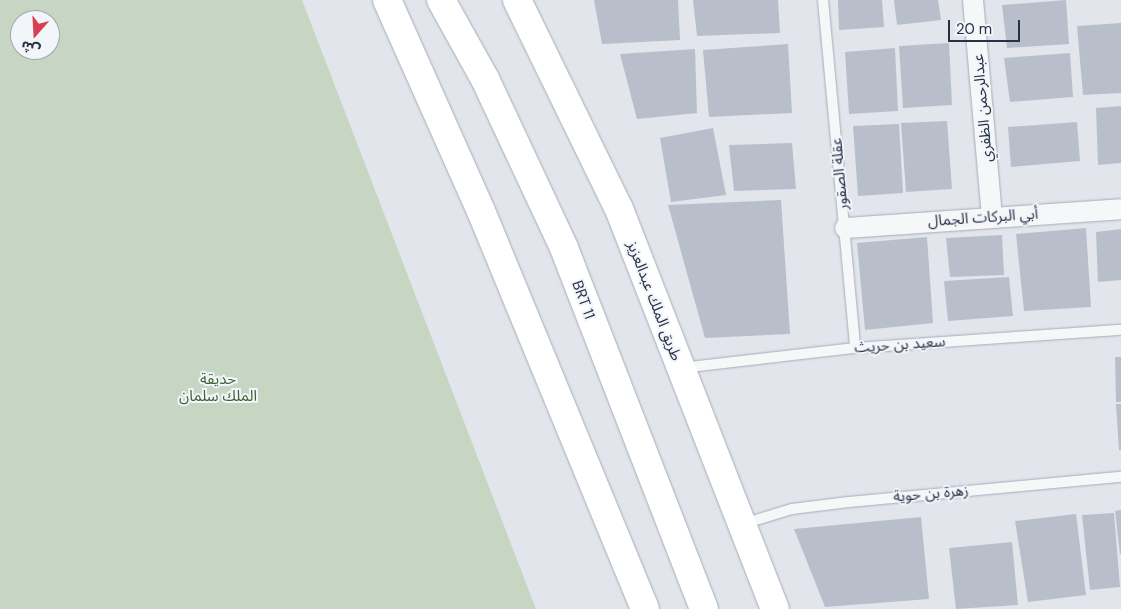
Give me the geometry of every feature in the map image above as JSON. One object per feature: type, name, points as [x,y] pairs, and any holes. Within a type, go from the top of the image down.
[{"type":"main road","points":[[387,0],[481,212],[645,609]]},
{"type":"main road","name":"BRT 11","points":[[442,0],[485,79],[564,248],[704,609]]},
{"type":"main road","name":"طريق الملك عبدالعزيز","points":[[517,0],[619,209],[775,609]]},
{"type":"street","name":"عبدالرحمن الظفري","points":[[973,0],[992,217]]},
{"type":"street","name":"أبي البركات الجمال","points":[[845,228],[1121,209]]},
{"type":"lane","name":"عقلة الصقور","points":[[823,0],[855,348]]},
{"type":"lane","name":"سعيد بن حريث","points":[[680,368],[855,348],[1121,330]]},
{"type":"lane","name":"زهرة بن حوية","points":[[743,524],[792,509],[1121,477]]},
{"type":"green space","name":"حديقة الملك سلمان","points":[[0,0],[302,0],[536,609],[0,609]]},
{"type":"building","points":[[594,0],[678,0],[680,40],[602,44]]},
{"type":"building","points":[[693,0],[778,0],[780,33],[697,36]]},
{"type":"building","points":[[838,0],[882,0],[884,27],[839,30]]},
{"type":"building","points":[[894,0],[938,0],[941,20],[897,25]]},
{"type":"building","points":[[1066,0],[1069,44],[1007,48],[1002,5]]},
{"type":"building","points":[[1121,23],[1121,93],[1083,95],[1077,26]]},
{"type":"building","points":[[949,43],[952,105],[903,108],[899,46]]},
{"type":"building","points":[[788,44],[792,113],[709,117],[703,50]]},
{"type":"building","points":[[895,48],[898,111],[849,114],[845,52]]},
{"type":"building","points":[[695,49],[697,113],[637,119],[620,54]]},
{"type":"building","points":[[1070,53],[1073,97],[1010,102],[1004,58]]},
{"type":"building","points":[[1121,106],[1121,163],[1098,165],[1096,108]]},
{"type":"building","points":[[947,121],[952,189],[906,192],[901,123]]},
{"type":"building","points":[[1077,122],[1080,161],[1011,167],[1008,127]]},
{"type":"building","points":[[899,124],[903,193],[858,196],[853,126]]},
{"type":"building","points":[[713,128],[726,195],[671,202],[660,138]]},
{"type":"building","points":[[792,143],[796,189],[734,191],[729,145]]},
{"type":"building","points":[[781,200],[790,334],[705,338],[668,205]]},
{"type":"building","points":[[1086,228],[1091,307],[1024,311],[1016,234]]},
{"type":"building","points":[[1121,229],[1121,280],[1098,282],[1096,232]]},
{"type":"building","points":[[1002,235],[1004,275],[950,277],[946,238]]},
{"type":"building","points":[[927,237],[933,323],[865,330],[857,243]]},
{"type":"building","points":[[1009,277],[1013,316],[948,321],[944,281]]},
{"type":"building","points":[[1115,357],[1121,357],[1121,402],[1116,402]]},
{"type":"building","points":[[1116,404],[1121,404],[1121,450],[1119,450]]},
{"type":"building","points":[[1121,510],[1121,554],[1120,554],[1115,511]]},
{"type":"building","points":[[1114,513],[1120,587],[1090,590],[1082,515]]},
{"type":"building","points":[[1076,514],[1086,595],[1028,602],[1015,521]]},
{"type":"building","points":[[921,517],[929,599],[825,607],[794,529]]},
{"type":"building","points":[[1012,542],[1018,605],[956,609],[949,548]]}]
